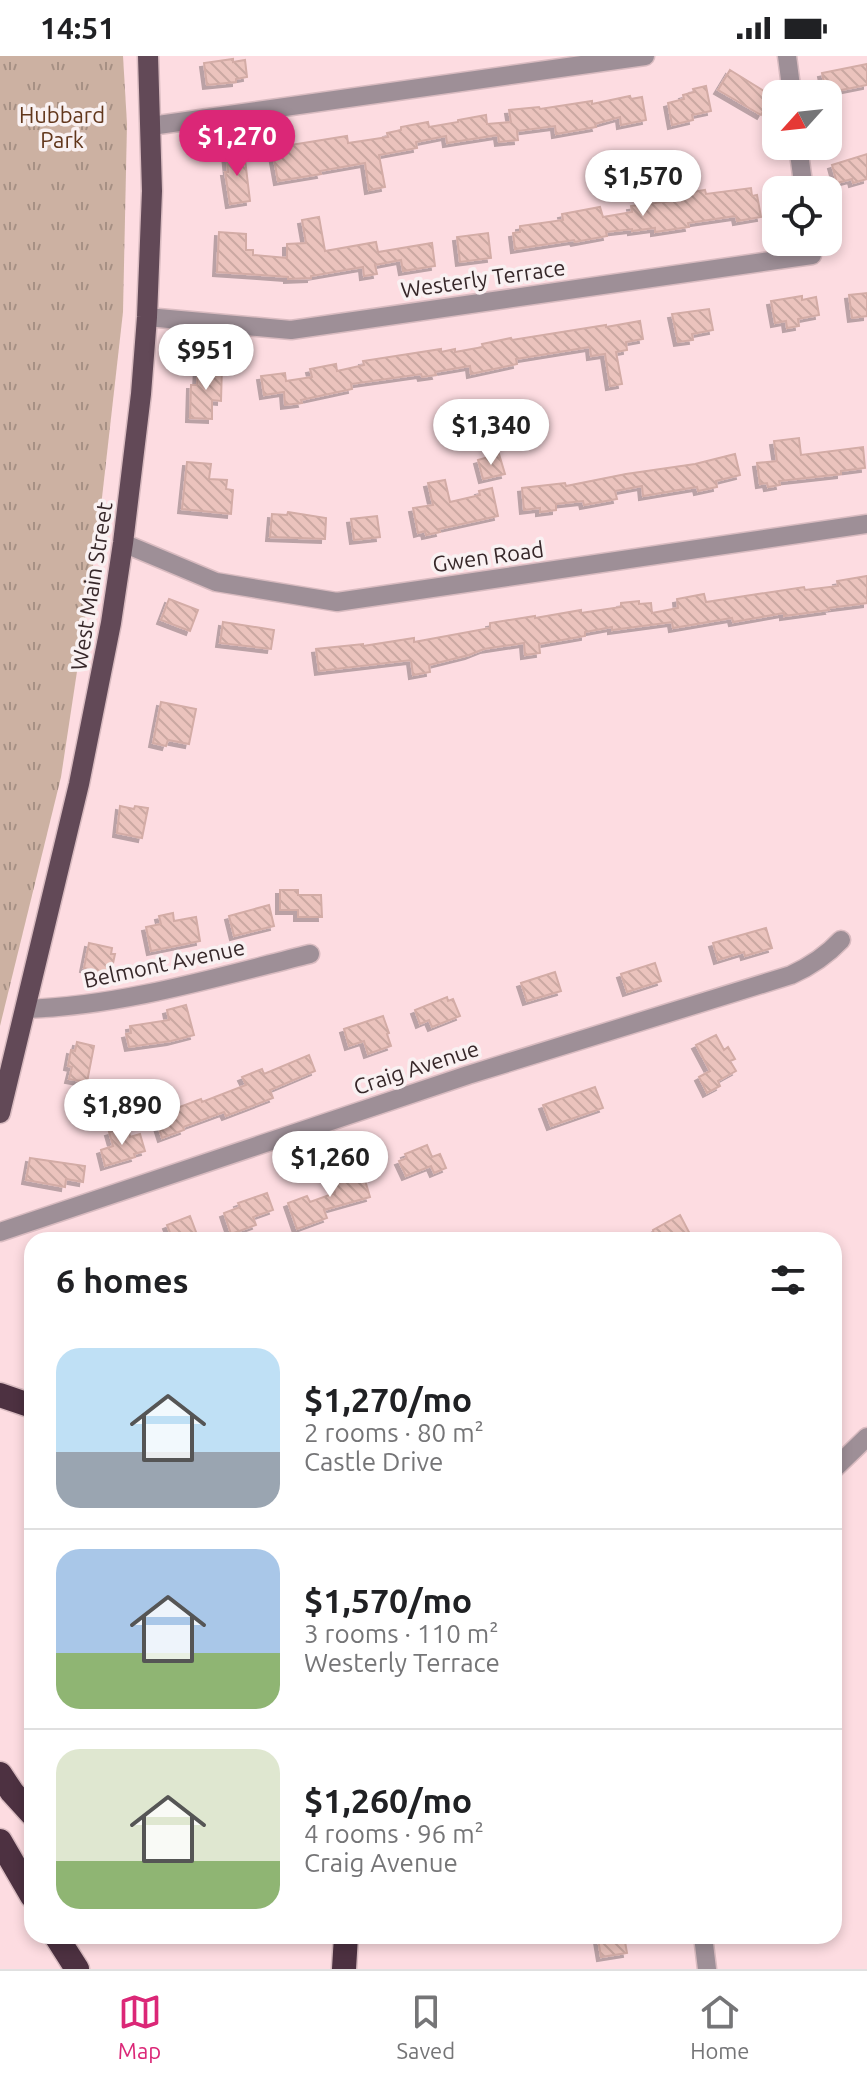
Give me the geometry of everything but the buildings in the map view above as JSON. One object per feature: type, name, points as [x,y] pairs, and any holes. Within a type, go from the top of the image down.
[{"type":"highway","points":[[0,1395],[24,1403]]},
{"type":"highway","points":[[0,1774],[24,1805]]},
{"type":"highway","points":[[0,1841],[24,1882]]},
{"type":"highway","points":[[61,1944],[77,1969]]},
{"type":"highway","points":[[344,1969],[346,1944]]},
{"type":"main road","name":"West Main Street","points":[[0,1113],[97,703],[123,543],[147,317],[152,191],[148,56]]},
{"type":"street","points":[[151,126],[645,56]]},
{"type":"street","points":[[787,56],[790,80]]},
{"type":"street","name":"Westerly Terrace","points":[[147,317],[291,330],[805,256]]},
{"type":"street","name":"Gwen Road","points":[[123,543],[216,582],[337,602],[867,524]]},
{"type":"street","name":"Craig Avenue","points":[[0,1232],[468,1075],[791,975],[811,966],[841,940]]},
{"type":"street","name":"Belmont Avenue","points":[[26,1009],[68,1007],[119,998],[310,954]]},
{"type":"street","points":[[842,1461],[867,1437]]},
{"type":"street","points":[[704,1944],[707,1969]]},
{"type":"green space","name":"Hubbard Park","points":[[0,56],[123,56],[127,124],[123,312],[98,533],[61,777],[0,1026]]}]
